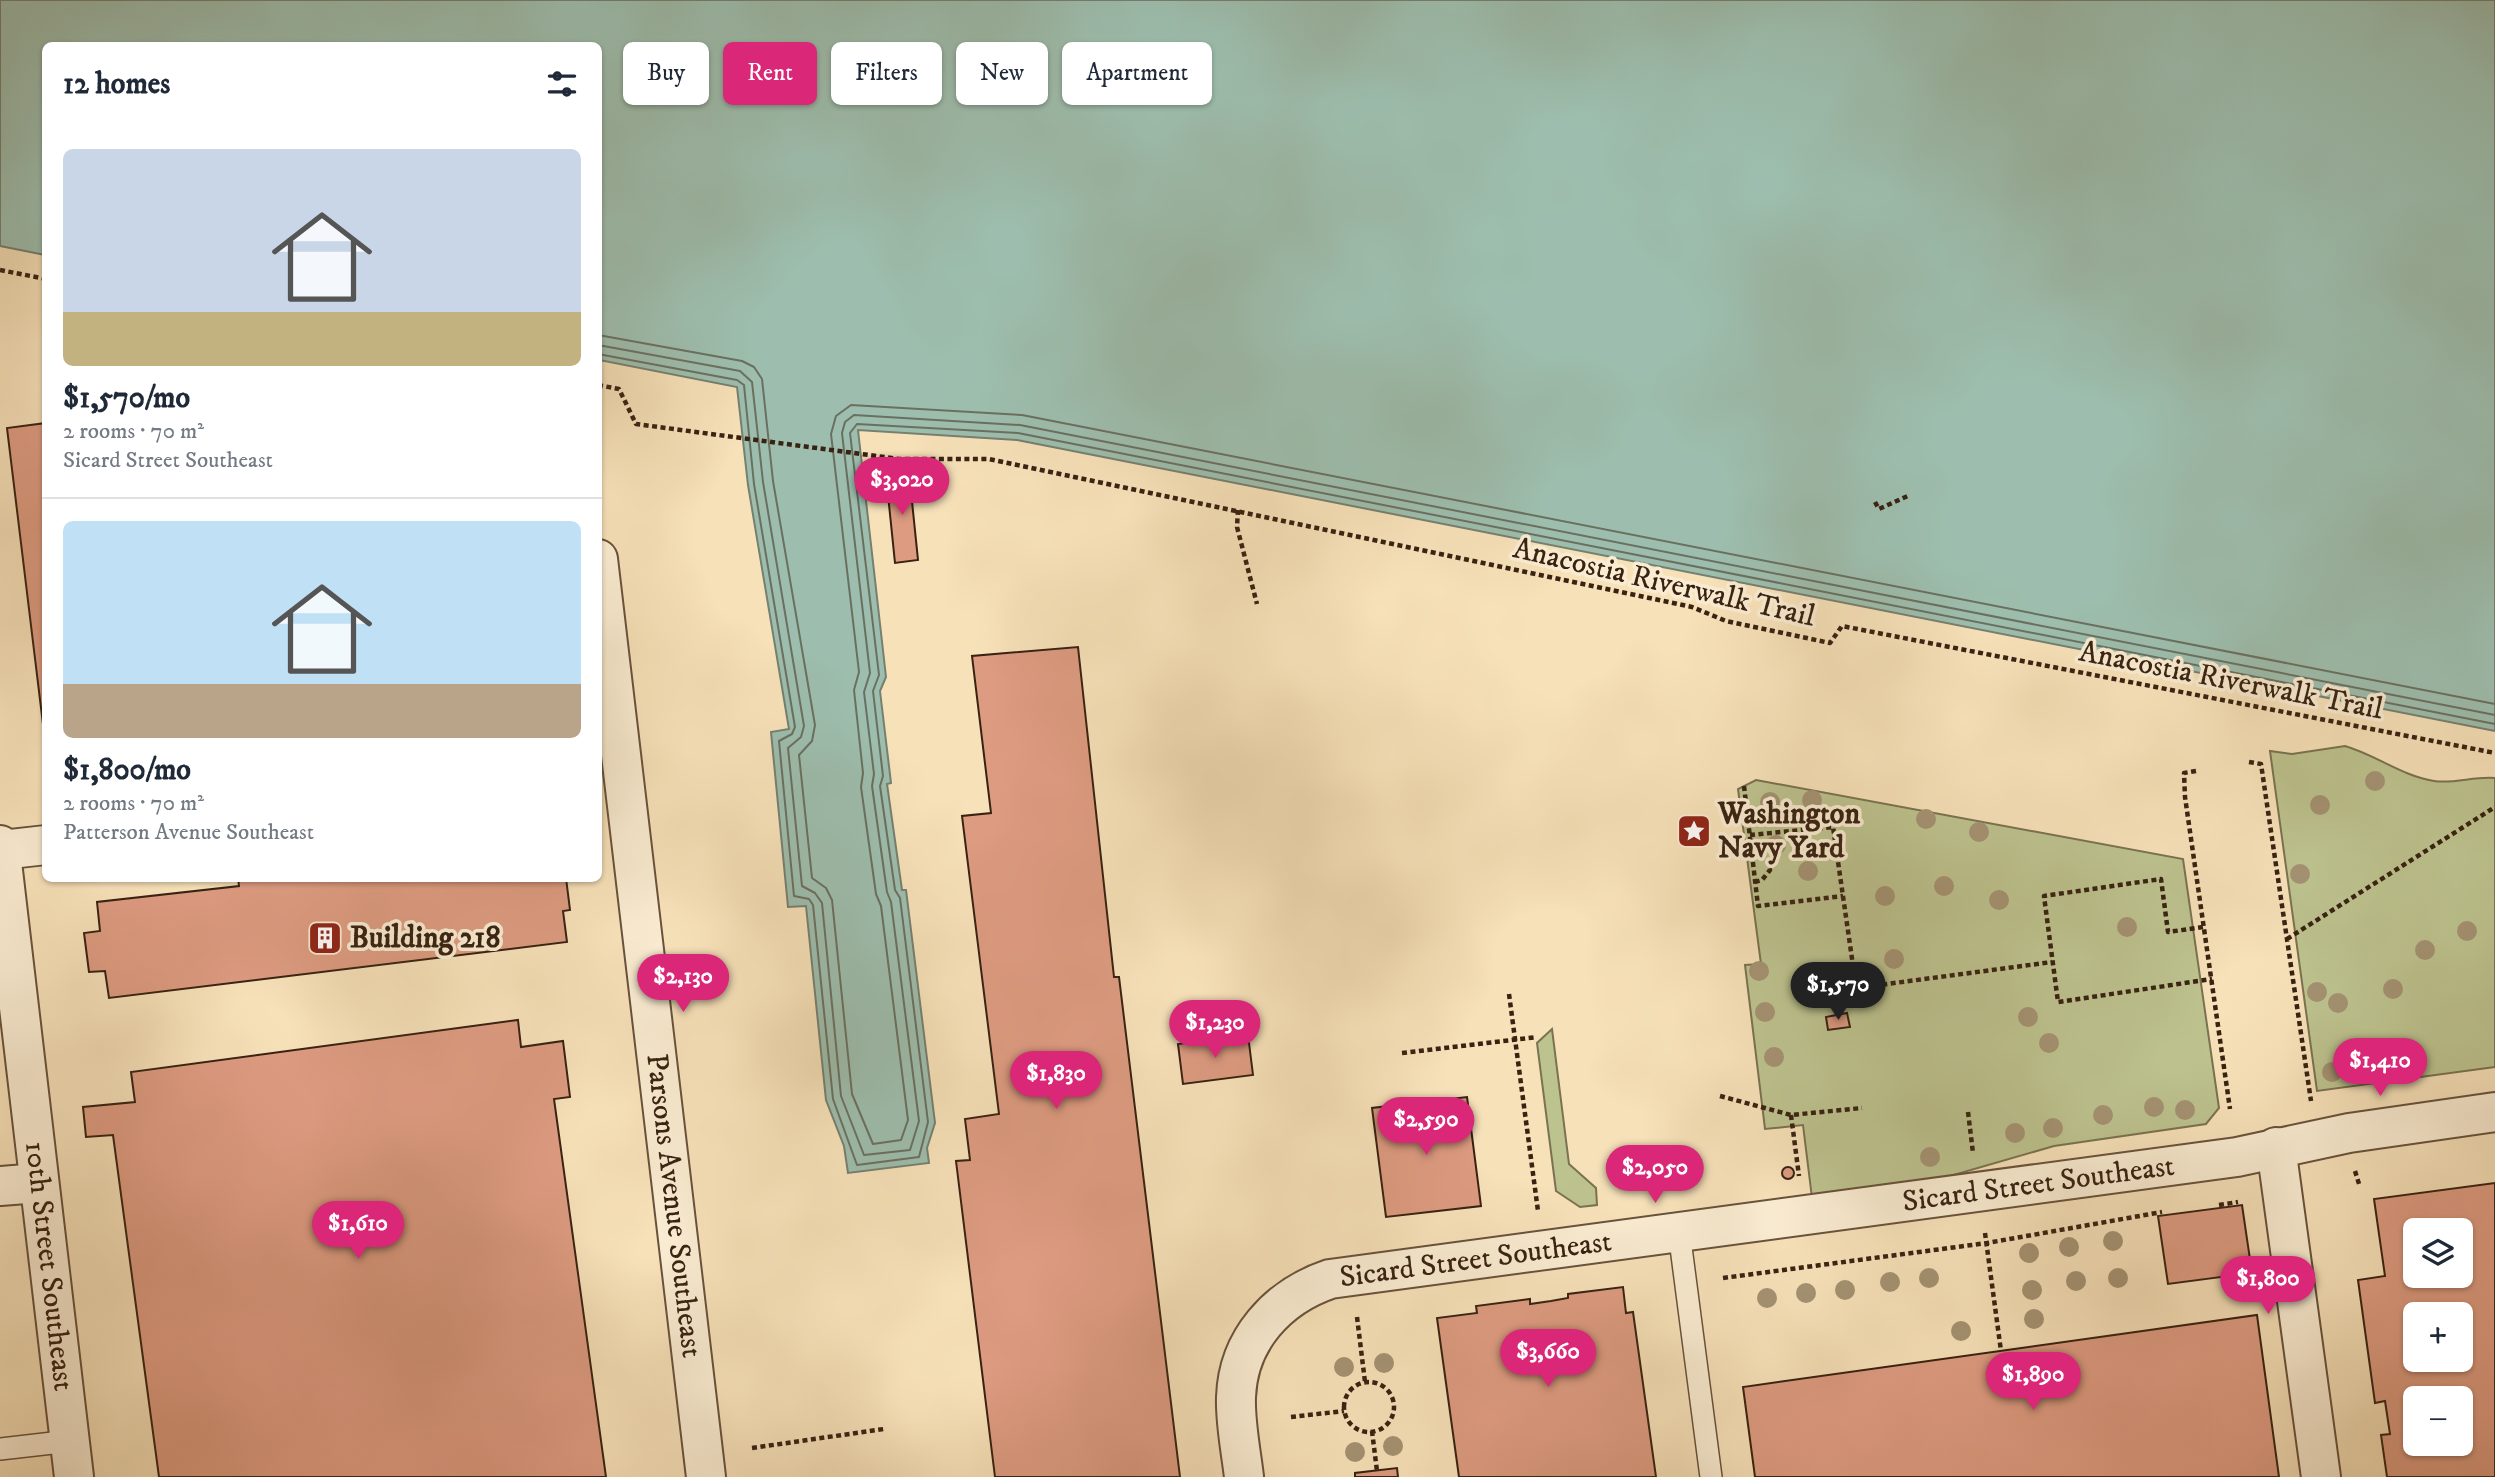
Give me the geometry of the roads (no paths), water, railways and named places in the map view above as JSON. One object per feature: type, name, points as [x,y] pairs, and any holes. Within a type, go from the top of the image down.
[{"type":"street","name":"Parsons Avenue Southeast","points":[[602,620],[613,786],[706,1477]]},
{"type":"street","points":[[0,848],[42,845]]},
{"type":"street","name":"10th Street Southeast","points":[[0,848],[72,1459]]},
{"type":"street","name":"Sicard Street Southeast","points":[[1244,1477],[1236,1398],[1245,1354],[1269,1316],[1296,1294],[1330,1279],[2237,1157],[2349,1133],[2495,1112]]},
{"type":"street","points":[[2276,1147],[2320,1477]]},
{"type":"street","points":[[0,1186],[39,1183]]},
{"type":"lane","points":[[1679,1232],[1711,1477]]},
{"type":"lane","points":[[0,1449],[72,1459]]},
{"type":"water","points":[[0,0],[2495,0],[2495,731],[1017,440],[858,430],[886,677],[880,691],[891,783],[887,784],[902,890],[906,890],[935,1123],[927,1148],[929,1163],[848,1173],[844,1146],[826,1100],[806,906],[788,907],[771,732],[789,729],[748,485],[737,387],[602,361],[602,42],[42,42],[42,254],[0,246]]},
{"type":"place","name":"Washington Navy Yard","points":[[1694,831]]},
{"type":"place","name":"Building 218","points":[[325,938]]}]
